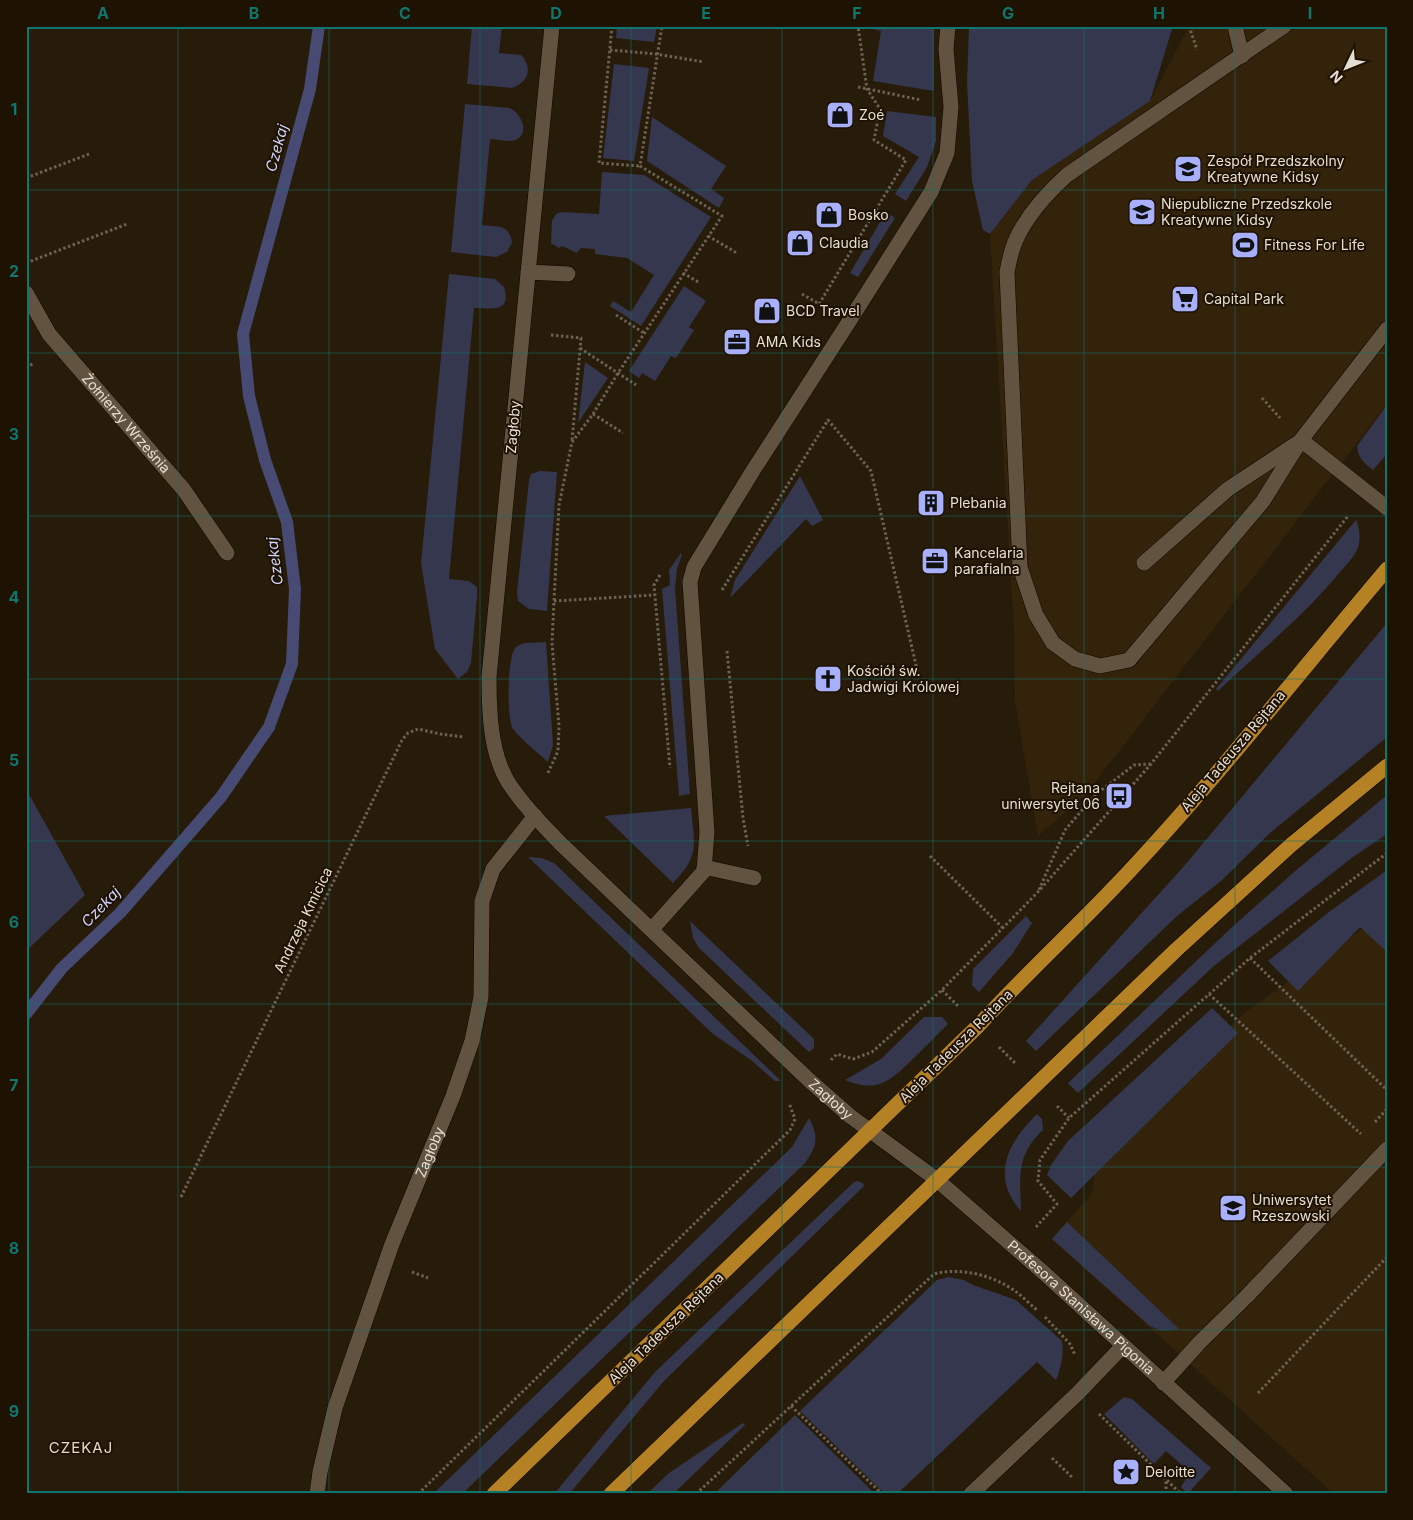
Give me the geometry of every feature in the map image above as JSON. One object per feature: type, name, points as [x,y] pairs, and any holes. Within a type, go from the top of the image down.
[{"type":"main road","name":"Aleja Tadeusza Rejtana","points":[[494,1494],[978,1026],[1136,864],[1205,786],[1387,569]]},
{"type":"main road","points":[[611,1494],[1176,950],[1291,845],[1387,766]]},
{"type":"street","name":"Zagłoby","points":[[552,26],[489,677],[490,719],[494,740],[507,780],[534,816],[810,1081],[869,1131]]},
{"type":"street","points":[[652,929],[704,871],[707,832],[690,582],[694,567],[754,469],[931,192],[947,153],[951,107],[946,49],[948,26]]},
{"type":"street","points":[[1235,26],[1242,56]]},
{"type":"street","points":[[1284,26],[1067,175],[1052,189],[1025,222],[1014,243],[1007,272],[1020,567],[1036,615],[1053,643],[1075,659],[1100,666],[1129,660],[1263,501],[1301,440],[1387,329]]},
{"type":"street","points":[[528,272],[568,274]]},
{"type":"street","name":"Żołnierzy Września","points":[[26,292],[49,334],[184,490],[226,553]]},
{"type":"street","points":[[1301,440],[1387,508]]},
{"type":"street","points":[[1144,563],[1228,489],[1301,440]]},
{"type":"street","name":"Zagłoby","points":[[317,1494],[333,1414],[392,1244],[453,1096],[472,1041],[481,997],[482,901],[493,869],[534,816]]},
{"type":"street","points":[[704,867],[754,878]]},
{"type":"street","name":"Profesora Stanisława Pigonia","points":[[869,1131],[936,1179],[1044,1273],[1286,1494]]},
{"type":"street","points":[[1164,1383],[1200,1342],[1246,1297],[1384,1152]]},
{"type":"street","points":[[971,1494],[1077,1394],[1123,1346]]},
{"type":"path","points":[[572,442],[593,414],[683,273],[722,216],[640,166],[599,163],[612,26]]},
{"type":"path","points":[[640,166],[656,54],[662,26]]},
{"type":"path","points":[[819,304],[906,160],[874,140],[880,109],[867,89],[858,26]]},
{"type":"path","points":[[610,50],[656,54],[704,62]]},
{"type":"path","points":[[858,87],[951,107]]},
{"type":"path","points":[[26,178],[89,154]]},
{"type":"path","points":[[884,196],[890,202]]},
{"type":"path","points":[[26,263],[127,224]]},
{"type":"path","points":[[708,236],[737,254]]},
{"type":"path","points":[[683,273],[700,283]]},
{"type":"path","points":[[616,315],[644,333]]},
{"type":"path","points":[[523,332],[581,338],[572,442],[559,505],[552,643],[559,726],[558,751],[548,773]]},
{"type":"path","points":[[580,348],[636,385]]},
{"type":"path","points":[[593,414],[623,433]]},
{"type":"path","points":[[722,595],[722,588],[828,420],[872,471],[919,678]]},
{"type":"path","points":[[837,1054],[853,1059],[872,1052],[942,990],[1037,893],[1151,764],[1367,492]]},
{"type":"path","points":[[554,601],[655,595]]},
{"type":"path","points":[[727,651],[743,818],[754,878]]},
{"type":"path","name":"Andrzeja Kmicica","points":[[181,1197],[402,740],[408,733],[418,729],[440,734],[494,740]]},
{"type":"path","points":[[1037,893],[1065,830],[1095,795],[1134,765],[1151,764]]},
{"type":"path","points":[[1037,1226],[1057,1204],[1038,1181],[1040,1160],[1069,1118],[1250,958],[1387,853]]},
{"type":"path","points":[[930,856],[1003,928]]},
{"type":"path","points":[[1250,958],[1387,1090]]},
{"type":"path","points":[[942,990],[962,1010]]},
{"type":"path","points":[[1209,994],[1384,1152]]},
{"type":"path","points":[[418,1494],[790,1130],[795,1119],[789,1102]]},
{"type":"path","points":[[1056,1105],[1069,1118]]},
{"type":"path","points":[[1258,1393],[1387,1257]]},
{"type":"path","points":[[696,1494],[934,1274],[944,1271],[959,1271],[993,1280]]},
{"type":"path","points":[[791,1406],[882,1494]]},
{"type":"path","points":[[1052,1457],[1074,1478]]},
{"type":"path","points":[[1166,1480],[1166,1494]]},
{"type":"shaded area","points":[[472,26],[502,26],[499,53],[521,55],[525,60],[528,70],[522,82],[512,88],[467,84]]},
{"type":"shaded area","points":[[617,26],[657,26],[654,42],[616,38]]},
{"type":"shaded area","points":[[862,26],[934,26],[934,91],[873,81],[881,31]]},
{"type":"shaded area","points":[[969,26],[1173,26],[1150,101],[1032,180],[990,234],[983,230],[972,181],[967,83]]},
{"type":"shaded area","points":[[1189,26],[1387,26],[1387,404],[1086,794],[1038,836],[1015,700],[1014,629],[990,234],[1032,180],[1150,101]]},
{"type":"shaded area","points":[[614,64],[649,68],[634,161],[603,158]]},
{"type":"shaded area","points":[[465,104],[509,108],[517,114],[522,123],[522,133],[515,140],[490,139],[482,225],[506,229],[509,232],[512,243],[507,252],[496,257],[451,252]]},
{"type":"shaded area","points":[[887,111],[936,117],[936,141],[927,167],[906,201],[895,194],[919,157],[883,136]]},
{"type":"shaded area","points":[[652,117],[726,166],[711,189],[724,198],[719,208],[647,161]]},
{"type":"shaded area","points":[[602,172],[644,175],[711,217],[641,326],[610,306],[613,301],[631,312],[654,275],[627,258],[595,254],[595,249],[581,248],[577,253],[562,246],[559,248],[551,243],[552,221],[556,214],[561,212],[599,214]]},
{"type":"shaded area","points":[[886,212],[895,218],[858,277],[850,273]]},
{"type":"shaded area","points":[[449,274],[495,279],[504,287],[506,296],[503,306],[498,308],[474,308],[449,579],[469,581],[477,587],[477,596],[471,663],[467,672],[458,679],[435,649],[421,563]]},
{"type":"shaded area","points":[[684,286],[706,301],[689,327],[694,330],[676,358],[671,356],[655,381],[642,373],[639,378],[629,371]]},
{"type":"shaded area","points":[[585,362],[608,378],[578,423]]},
{"type":"shaded area","points":[[1387,405],[1387,454],[1373,470],[1362,460],[1357,446]]},
{"type":"shaded area","points":[[540,471],[557,472],[547,611],[529,609],[518,601],[517,592],[529,480],[531,474]]},
{"type":"shaded area","points":[[800,476],[823,520],[812,526],[806,519],[730,598],[735,580]]},
{"type":"shaded area","points":[[1356,520],[1359,531],[1359,543],[1350,561],[1307,608],[1218,691],[1216,689]]},
{"type":"shaded area","points":[[681,553],[675,588],[690,794],[679,796],[662,589],[670,585],[669,570]]},
{"type":"shaded area","points":[[1387,623],[1387,737],[1270,833],[1221,881],[1177,916],[1036,1051],[1026,1041],[1185,865]]},
{"type":"shaded area","points":[[546,642],[553,745],[548,762],[512,727],[509,699],[509,673],[513,652],[516,647],[526,643]]},
{"type":"shaded area","points":[[26,789],[85,895],[26,951]]},
{"type":"shaded area","points":[[1387,795],[1387,834],[1353,857],[1215,965],[1078,1093],[1068,1083],[1230,929],[1294,872]]},
{"type":"shaded area","points":[[691,808],[694,848],[688,864],[673,883],[604,816]]},
{"type":"shaded area","points":[[528,857],[541,858],[554,863],[781,1081],[775,1081],[751,1060],[713,1034]]},
{"type":"shaded area","points":[[1387,870],[1387,952],[1360,927],[1298,991],[1268,961],[1329,912]]},
{"type":"shaded area","name":"Uniwersytet Rzeszowski","points":[[1387,911],[1387,1494],[1334,1494],[1052,1239],[1092,1193],[1098,1150],[1243,1014]]},
{"type":"shaded area","points":[[1026,916],[1032,923],[1013,953],[979,992],[972,985],[973,969]]},
{"type":"shaded area","points":[[690,921],[814,1039],[814,1048],[809,1052],[699,948],[693,938]]},
{"type":"shaded area","points":[[1212,1008],[1238,1033],[1071,1198],[1047,1175],[1051,1165],[1068,1141]]},
{"type":"shaded area","points":[[924,1017],[942,1017],[948,1024],[899,1072],[876,1085],[867,1086],[845,1080],[881,1059]]},
{"type":"shaded area","points":[[1037,1114],[1042,1119],[1043,1130],[1028,1148],[1021,1167],[1021,1211],[1006,1185],[1006,1160],[1018,1136]]},
{"type":"shaded area","points":[[809,1118],[814,1131],[815,1141],[805,1163],[462,1494],[433,1494],[792,1147]]},
{"type":"shaded area","points":[[857,1181],[863,1183],[864,1186],[664,1381],[569,1494],[554,1494],[655,1372]]},
{"type":"shaded area","points":[[1067,1222],[1179,1329],[1162,1331],[1150,1326],[1052,1239]]},
{"type":"shaded area","points":[[949,1277],[964,1280],[1016,1300],[1062,1341],[1062,1356],[1059,1370],[1056,1380],[1037,1362],[897,1494],[885,1494],[800,1411],[937,1280]]},
{"type":"shaded area","points":[[1124,1397],[1132,1399],[1211,1468],[1191,1490],[1194,1494],[1188,1494],[1181,1487],[1190,1472],[1166,1451],[1154,1464],[1104,1414]]},
{"type":"shaded area","points":[[795,1415],[875,1494],[714,1494]]},
{"type":"shaded area","points":[[743,1423],[745,1425],[673,1494],[647,1494],[669,1473]]},
{"type":"waterway","name":"Czekaj","points":[[26,1014],[62,968],[120,913],[221,797],[269,727],[292,664],[295,589],[287,522],[265,460],[249,396],[243,334],[310,89],[319,26]]},
{"type":"place","name":"Zoé","points":[[840,115]]},
{"type":"place","name":"Zespół Przedszkolny Kreatywne Kidsy","points":[[1188,169]]},
{"type":"place","name":"Niepubliczne Przedszkole Kreatywne Kidsy","points":[[1142,212]]},
{"type":"place","name":"Bosko","points":[[829,215]]},
{"type":"place","name":"Claudia","points":[[800,243]]},
{"type":"place","name":"Fitness For Life","points":[[1245,245]]},
{"type":"place","name":"Capital Park","points":[[1185,299]]},
{"type":"place","name":"BCD Travel","points":[[767,311]]},
{"type":"place","name":"AMA Kids","points":[[737,342]]},
{"type":"place","name":"Plebania","points":[[931,503]]},
{"type":"place","name":"Kancelaria parafialna","points":[[935,561]]},
{"type":"place","name":"Kościół św. Jadwigi Królowej","points":[[828,679]]},
{"type":"place","name":"Rejtana uniwersytet 06","points":[[1119,796]]},
{"type":"place","name":"Uniwersytet Rzeszowski","points":[[1233,1208]]},
{"type":"place","name":"Deloitte","points":[[1126,1472]]},
{"type":"district","name":"CZEKAJ","points":[[81,1448]]}]
